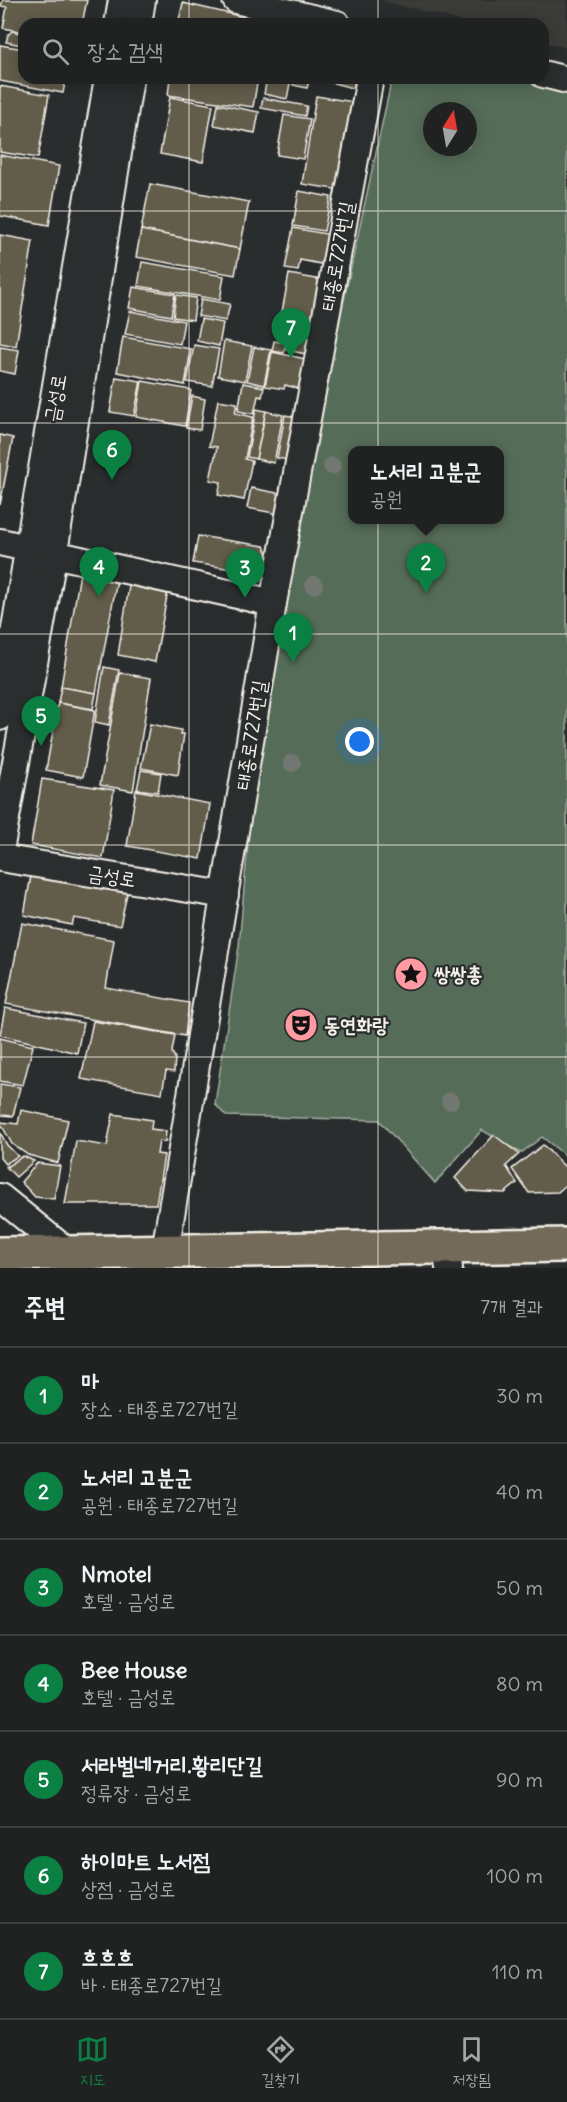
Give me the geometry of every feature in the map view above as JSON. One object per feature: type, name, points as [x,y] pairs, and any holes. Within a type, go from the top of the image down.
[{"type":"main road","points":[[0,1254],[57,1260],[165,1251],[448,1257],[567,1245]]},
{"type":"street","points":[[119,18],[122,0]]},
{"type":"street","points":[[139,18],[142,0]]},
{"type":"street","points":[[236,0],[312,18]]},
{"type":"street","points":[[549,76],[567,80]]},
{"type":"street","name":"금성로","points":[[0,851],[107,84]]},
{"type":"street","name":"금성로","points":[[0,717],[41,550],[129,84]]},
{"type":"street","name":"태종로727번길","points":[[165,1251],[225,895],[245,795],[273,603],[369,84]]},
{"type":"street","points":[[0,542],[273,603]]},
{"type":"street","name":"금성로","points":[[0,858],[225,895]]},
{"type":"street","points":[[0,1197],[57,1260]]},
{"type":"shaded area","points":[[379,0],[567,0],[567,48],[549,44],[549,18],[450,18]]},
{"type":"green space","points":[[391,84],[541,84],[567,90],[567,1157],[542,1137],[521,1153],[482,1130],[435,1183],[379,1120],[226,1116],[215,1104],[239,946],[257,740],[312,447]]},
{"type":"building","points":[[3,0],[87,0],[83,18],[18,18],[18,31],[3,28],[7,7],[1,6]]},
{"type":"building","points":[[183,3],[248,18],[179,18]]},
{"type":"building","points":[[12,31],[18,32],[18,44],[6,42]]},
{"type":"building","points":[[0,45],[18,48],[18,84],[65,84],[63,93],[0,81]]},
{"type":"building","points":[[169,84],[257,84],[253,107],[168,95]]},
{"type":"building","points":[[266,84],[290,84],[287,99],[264,94]]},
{"type":"building","points":[[293,84],[308,84],[307,88]]},
{"type":"building","points":[[337,84],[354,84],[353,88]]},
{"type":"building","points":[[0,86],[49,95],[38,158],[0,152]]},
{"type":"building","points":[[316,96],[354,102],[340,190],[302,184]]},
{"type":"building","points":[[170,97],[213,105],[203,162],[160,154]]},
{"type":"building","points":[[263,98],[307,106],[305,116],[261,108]]},
{"type":"building","points":[[218,104],[259,112],[255,133],[214,125]]},
{"type":"building","points":[[284,115],[310,119],[303,159],[277,155]]},
{"type":"building","points":[[0,155],[59,166],[49,225],[0,216]]},
{"type":"building","points":[[150,184],[249,202],[240,249],[141,230]]},
{"type":"building","points":[[299,191],[331,197],[324,231],[293,226]]},
{"type":"building","points":[[293,228],[332,235],[326,265],[300,260],[298,271],[285,269]]},
{"type":"building","points":[[141,230],[240,249],[235,275],[136,257]]},
{"type":"building","points":[[0,235],[33,241],[16,346],[0,343]]},
{"type":"building","points":[[142,262],[224,276],[220,300],[138,286]]},
{"type":"building","points":[[289,274],[327,281],[317,330],[280,323]]},
{"type":"building","points":[[133,287],[175,294],[171,316],[129,308]]},
{"type":"building","points":[[176,295],[196,298],[193,320],[173,317]]},
{"type":"building","points":[[201,299],[230,304],[226,321],[198,316]]},
{"type":"building","points":[[130,311],[184,321],[180,344],[125,334]]},
{"type":"building","points":[[201,319],[223,323],[219,346],[197,341]]},
{"type":"building","points":[[290,331],[310,335],[306,354],[287,350]]},
{"type":"building","points":[[123,337],[191,349],[185,385],[117,372]]},
{"type":"building","points":[[224,341],[252,346],[245,381],[218,376]]},
{"type":"building","points":[[274,341],[286,343],[284,353],[272,351]]},
{"type":"building","points":[[194,345],[219,349],[212,386],[187,382]]},
{"type":"building","points":[[0,347],[19,350],[15,374],[0,371]]},
{"type":"building","points":[[254,347],[271,350],[264,385],[247,381]]},
{"type":"building","points":[[272,352],[306,359],[300,389],[285,385],[284,389],[265,386]]},
{"type":"building","points":[[116,377],[141,381],[134,416],[110,412]]},
{"type":"building","points":[[142,381],[191,390],[185,426],[136,417]]},
{"type":"building","points":[[243,383],[264,387],[262,397],[258,396],[254,414],[238,411]]},
{"type":"building","points":[[192,396],[205,399],[200,430],[186,428]]},
{"type":"building","points":[[218,400],[237,403],[235,413],[253,417],[245,459],[252,461],[244,500],[218,495],[221,482],[210,480],[217,447],[209,446]]},
{"type":"building","points":[[256,409],[266,411],[256,459],[247,457]]},
{"type":"building","points":[[266,411],[283,415],[274,463],[256,459]]},
{"type":"building","points":[[285,415],[296,417],[288,460],[277,458]]},
{"type":"building","points":[[0,435],[13,438],[0,505]]},
{"type":"building","points":[[251,488],[288,495],[284,515],[247,508]]},
{"type":"building","points":[[198,536],[264,546],[268,554],[265,574],[193,563]]},
{"type":"building","points":[[80,573],[117,580],[96,693],[61,687]]},
{"type":"building","points":[[143,580],[169,585],[155,662],[118,655],[129,586]]},
{"type":"building","points":[[104,667],[119,670],[109,725],[95,722]]},
{"type":"building","points":[[120,673],[151,678],[133,791],[100,785]]},
{"type":"building","points":[[61,687],[96,693],[93,709],[58,703]]},
{"type":"building","points":[[58,703],[95,710],[83,777],[46,770]]},
{"type":"building","points":[[150,724],[181,730],[180,734],[184,734],[178,775],[141,768]]},
{"type":"building","points":[[141,770],[161,773],[158,792],[137,789]]},
{"type":"building","points":[[42,779],[114,790],[103,858],[31,845]]},
{"type":"building","points":[[136,790],[210,804],[201,859],[127,846]]},
{"type":"building","points":[[32,870],[128,889],[120,926],[74,918],[72,925],[24,915]]},
{"type":"building","points":[[22,923],[114,940],[106,988],[189,1003],[185,1036],[6,1004]]},
{"type":"building","points":[[5,1008],[83,1023],[77,1053],[0,1035]]},
{"type":"building","points":[[93,1021],[175,1035],[172,1052],[175,1058],[174,1072],[166,1071],[162,1093],[81,1079]]},
{"type":"building","points":[[0,1038],[33,1046],[23,1085],[0,1081]]},
{"type":"building","points":[[0,1084],[20,1087],[13,1116],[0,1115]]},
{"type":"building","points":[[21,1110],[68,1120],[58,1163],[28,1155],[12,1144],[0,1122],[18,1124]]},
{"type":"building","points":[[113,1114],[152,1120],[151,1129],[166,1131],[165,1142],[159,1141],[157,1154],[164,1155],[156,1204],[65,1204],[76,1141],[107,1146]]},
{"type":"building","points":[[0,1132],[7,1145],[18,1156],[5,1164],[0,1158]]},
{"type":"building","points":[[494,1135],[519,1154],[506,1166],[517,1183],[505,1193],[468,1191],[455,1178]]},
{"type":"building","points":[[543,1145],[567,1169],[567,1184],[558,1192],[529,1193],[512,1169]]},
{"type":"building","points":[[23,1156],[34,1161],[16,1177],[6,1167]]},
{"type":"building","points":[[37,1163],[60,1166],[54,1199],[35,1197],[21,1182]]},
{"type":"place","name":"흐흐흐","points":[[291,358]]},
{"type":"place","name":"하이마트 노서점","points":[[112,480]]},
{"type":"place","name":"노서리 고분군","points":[[426,593]]},
{"type":"place","name":"Bee House","points":[[99,597]]},
{"type":"place","name":"Nmotel","points":[[245,598]]},
{"type":"place","name":"마","points":[[293,663]]},
{"type":"place","name":"서라벌네거리.황리단길","points":[[41,746]]},
{"type":"place","name":"쌍쌍총","points":[[411,974]]},
{"type":"place","name":"동연화랑","points":[[301,1025]]}]
